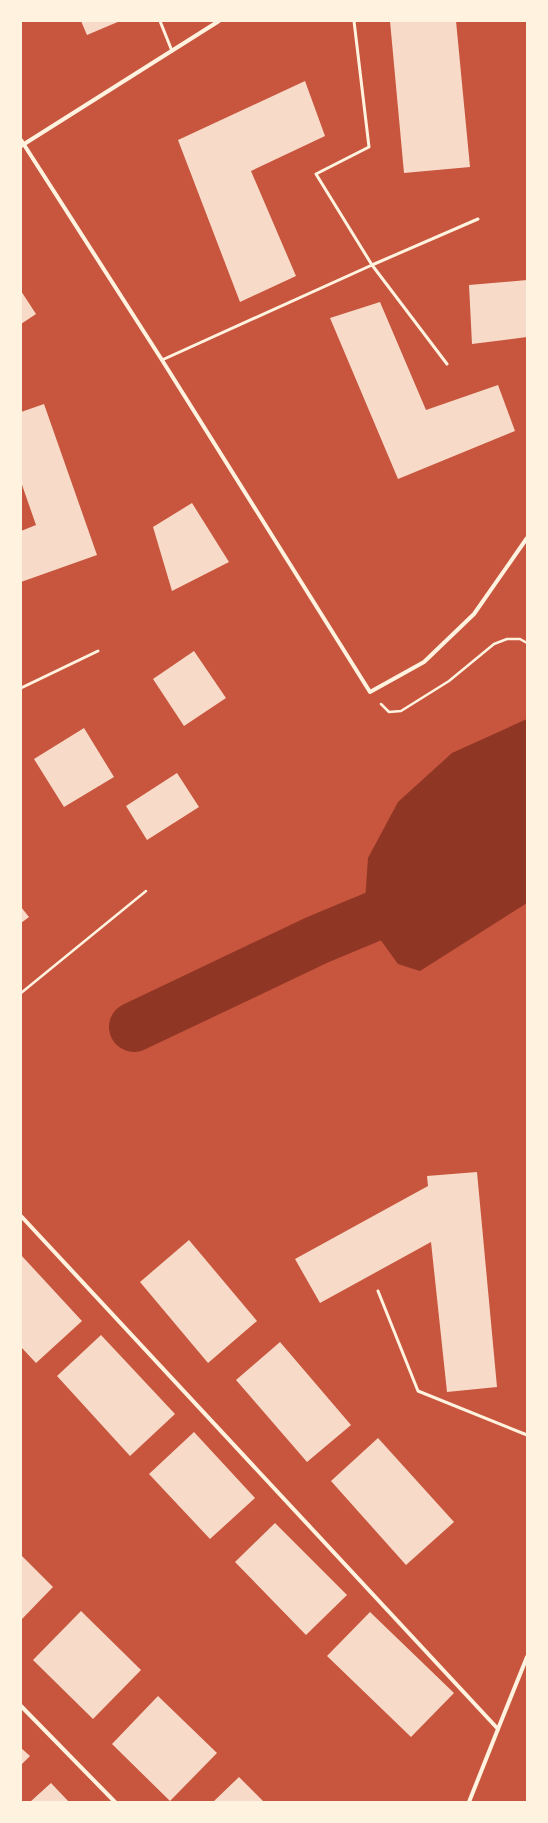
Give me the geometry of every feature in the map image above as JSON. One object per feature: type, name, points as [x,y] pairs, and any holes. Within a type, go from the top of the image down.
[{"type":"street","points":[[219,21],[22,143],[162,360],[370,692],[424,662],[474,614],[527,538]]},
{"type":"street","points":[[21,1216],[498,1729]]},
{"type":"street","points":[[469,1802],[527,1657]]},
{"type":"street","points":[[21,1706],[115,1802]]},
{"type":"lane","points":[[160,21],[172,51]]},
{"type":"lane","points":[[354,21],[370,147],[316,174],[372,265],[447,364]]},
{"type":"lane","points":[[162,360],[478,219]]},
{"type":"lane","points":[[21,688],[98,651]]},
{"type":"lane","points":[[378,1290],[418,1391],[527,1435]]},
{"type":"path","points":[[370,692],[389,712],[401,711],[449,681],[494,644],[507,639],[520,639],[527,643]]},
{"type":"path","points":[[21,993],[146,891]]},
{"type":"shaded area","points":[[527,719],[527,903],[420,971],[398,964],[364,917],[368,858],[398,802],[452,753]]},
{"type":"building","points":[[81,21],[120,21],[87,35]]},
{"type":"building","points":[[390,21],[456,21],[470,167],[404,173]]},
{"type":"building","points":[[305,81],[325,136],[251,171],[296,276],[240,302],[178,140]]},
{"type":"building","points":[[527,280],[527,337],[472,344],[469,285]]},
{"type":"building","points":[[21,291],[36,314],[21,324]]},
{"type":"building","points":[[380,302],[426,410],[498,385],[515,431],[398,479],[330,318]]},
{"type":"building","points":[[44,404],[97,555],[21,582],[21,531],[36,525],[21,482],[21,412]]},
{"type":"building","points":[[192,503],[229,562],[172,591],[153,527]]},
{"type":"building","points":[[194,651],[226,698],[184,726],[153,679]]},
{"type":"building","points":[[84,728],[114,777],[64,807],[34,759]]},
{"type":"building","points":[[177,773],[199,807],[147,840],[126,806]]},
{"type":"building","points":[[21,907],[29,917],[21,923]]},
{"type":"building","points":[[477,1172],[497,1387],[447,1392],[431,1242],[320,1303],[295,1259],[428,1186],[427,1176]]},
{"type":"building","points":[[189,1240],[257,1321],[208,1363],[140,1282]]},
{"type":"building","points":[[21,1255],[82,1321],[36,1363],[21,1347]]},
{"type":"building","points":[[101,1335],[175,1414],[130,1456],[57,1376]]},
{"type":"building","points":[[280,1342],[351,1425],[307,1462],[236,1380]]},
{"type":"building","points":[[194,1432],[255,1498],[210,1539],[149,1474]]},
{"type":"building","points":[[378,1438],[454,1522],[406,1565],[331,1481]]},
{"type":"building","points":[[275,1523],[347,1595],[306,1635],[235,1562]]},
{"type":"building","points":[[21,1555],[53,1587],[21,1620]]},
{"type":"building","points":[[81,1611],[141,1670],[93,1719],[33,1660]]},
{"type":"building","points":[[370,1612],[454,1693],[411,1737],[327,1656]]},
{"type":"building","points":[[158,1696],[217,1753],[170,1801],[112,1744]]},
{"type":"building","points":[[21,1748],[30,1756],[21,1765]]},
{"type":"building","points":[[239,1777],[264,1802],[213,1802]]},
{"type":"building","points":[[51,1783],[69,1802],[30,1802]]},
{"type":"waterway","points":[[134,1027],[317,940],[389,910],[527,817]]}]
